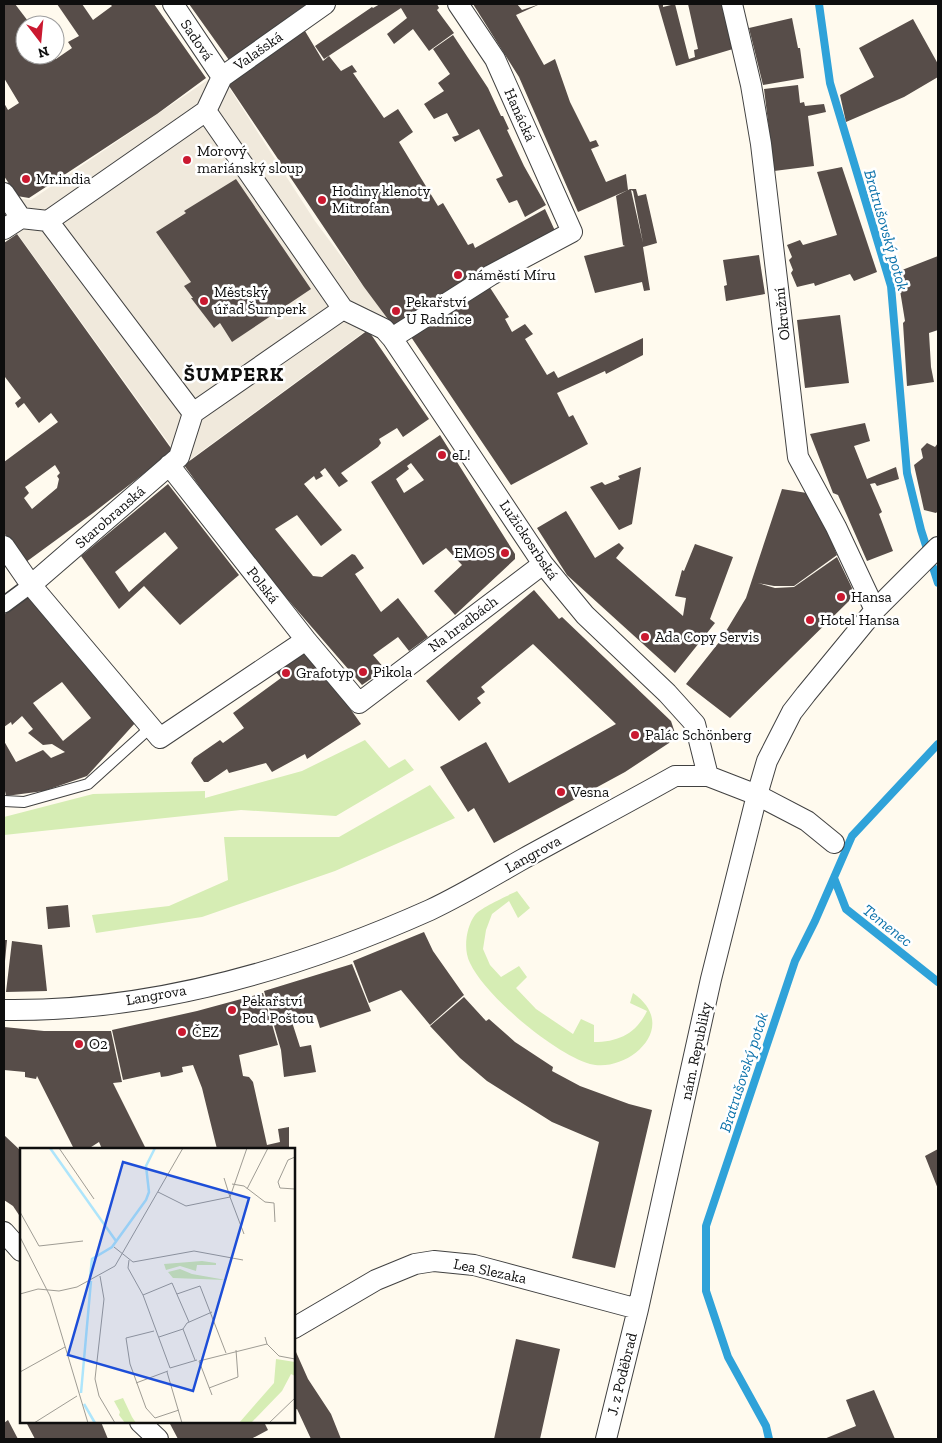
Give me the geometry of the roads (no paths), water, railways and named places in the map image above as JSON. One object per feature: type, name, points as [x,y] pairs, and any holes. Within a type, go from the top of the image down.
[{"type":"street","name":"Sadová","points":[[172,4],[222,77]]},
{"type":"street","name":"Valašská","points":[[206,111],[222,77],[325,4]]},
{"type":"street","name":"Hanácká","points":[[392,338],[491,274],[572,232],[495,58],[458,4]]},
{"type":"street","name":"Okružní","points":[[732,4],[751,85],[760,144],[798,457],[836,527],[875,610]]},
{"type":"street","points":[[4,229],[21,218],[48,221],[206,111],[343,309],[193,413],[48,221]]},
{"type":"street","points":[[4,193],[21,218]]},
{"type":"street","name":"Lužickosrbská","points":[[343,309],[384,330],[392,338],[543,564],[585,615],[667,693],[695,724],[708,776]]},
{"type":"street","name":"Starobranská","points":[[4,604],[31,584],[179,456],[193,413]]},
{"type":"street","name":"Polská","points":[[169,465],[306,640],[359,702]]},
{"type":"street","points":[[4,546],[31,584],[160,738],[306,640]]},
{"type":"street","points":[[756,795],[767,761],[792,712],[875,610],[938,548]]},
{"type":"street","name":"Na hradbách","points":[[359,702],[543,564]]},
{"type":"street","name":"Langrova","points":[[4,1010],[51,1010],[169,994],[276,968],[368,935],[432,909],[676,776],[708,776],[756,795],[807,821],[834,843]]},
{"type":"street","name":"nám. Republiky","points":[[638,1309],[712,979],[756,795]]},
{"type":"street","points":[[4,1232],[20,1250]]},
{"type":"street","name":"Lea Slezaka","points":[[295,1327],[376,1280],[415,1264],[434,1261],[474,1265],[638,1309]]},
{"type":"street","name":"J. z Poděbrad","points":[[606,1439],[638,1309]]},
{"type":"street","points":[[135,1423],[139,1439]]},
{"type":"street","points":[[141,1423],[158,1439]]},
{"type":"lane","points":[[4,801],[24,802],[88,784],[151,727]]},
{"type":"waterway","name":"Bratrušovský potok","points":[[819,4],[830,83],[891,286],[907,473],[921,530],[938,583]]},
{"type":"waterway","name":"Bratrušovský potok","points":[[769,1439],[766,1426],[728,1357],[706,1291],[706,1226],[795,961],[815,921],[852,836],[938,744]]},
{"type":"waterway","name":"Temenec","points":[[834,878],[846,909],[938,982]]},
{"type":"place","name":"Morový mariánský sloup","points":[[187,160]]},
{"type":"place","name":"Mr.india","points":[[26,179]]},
{"type":"place","name":"Hodiny klenoty Mitrofan","points":[[322,200]]},
{"type":"place","name":"náměstí Míru","points":[[458,275]]},
{"type":"place","name":"Městský úřad Šumperk","points":[[204,301]]},
{"type":"place","name":"Pekařství U Radnice","points":[[396,311]]},
{"type":"place","name":"eL!","points":[[442,455]]},
{"type":"place","name":"EMOS","points":[[505,553]]},
{"type":"place","name":"Hansa","points":[[841,597]]},
{"type":"place","name":"Hotel Hansa","points":[[810,620]]},
{"type":"place","name":"Ada Copy Servis","points":[[645,637]]},
{"type":"place","name":"Pikola","points":[[363,672]]},
{"type":"place","name":"Grafotyp","points":[[286,673]]},
{"type":"place","name":"Palác Schönberg","points":[[635,735]]},
{"type":"place","name":"Vesna","points":[[561,792]]},
{"type":"place","name":"Pekařství Pod Poštou","points":[[232,1010]]},
{"type":"place","name":"ČEZ","points":[[182,1032]]},
{"type":"place","name":"O2","points":[[79,1044]]},
{"type":"district","name":"ŠUMPERK","points":[[234,374]]}]
